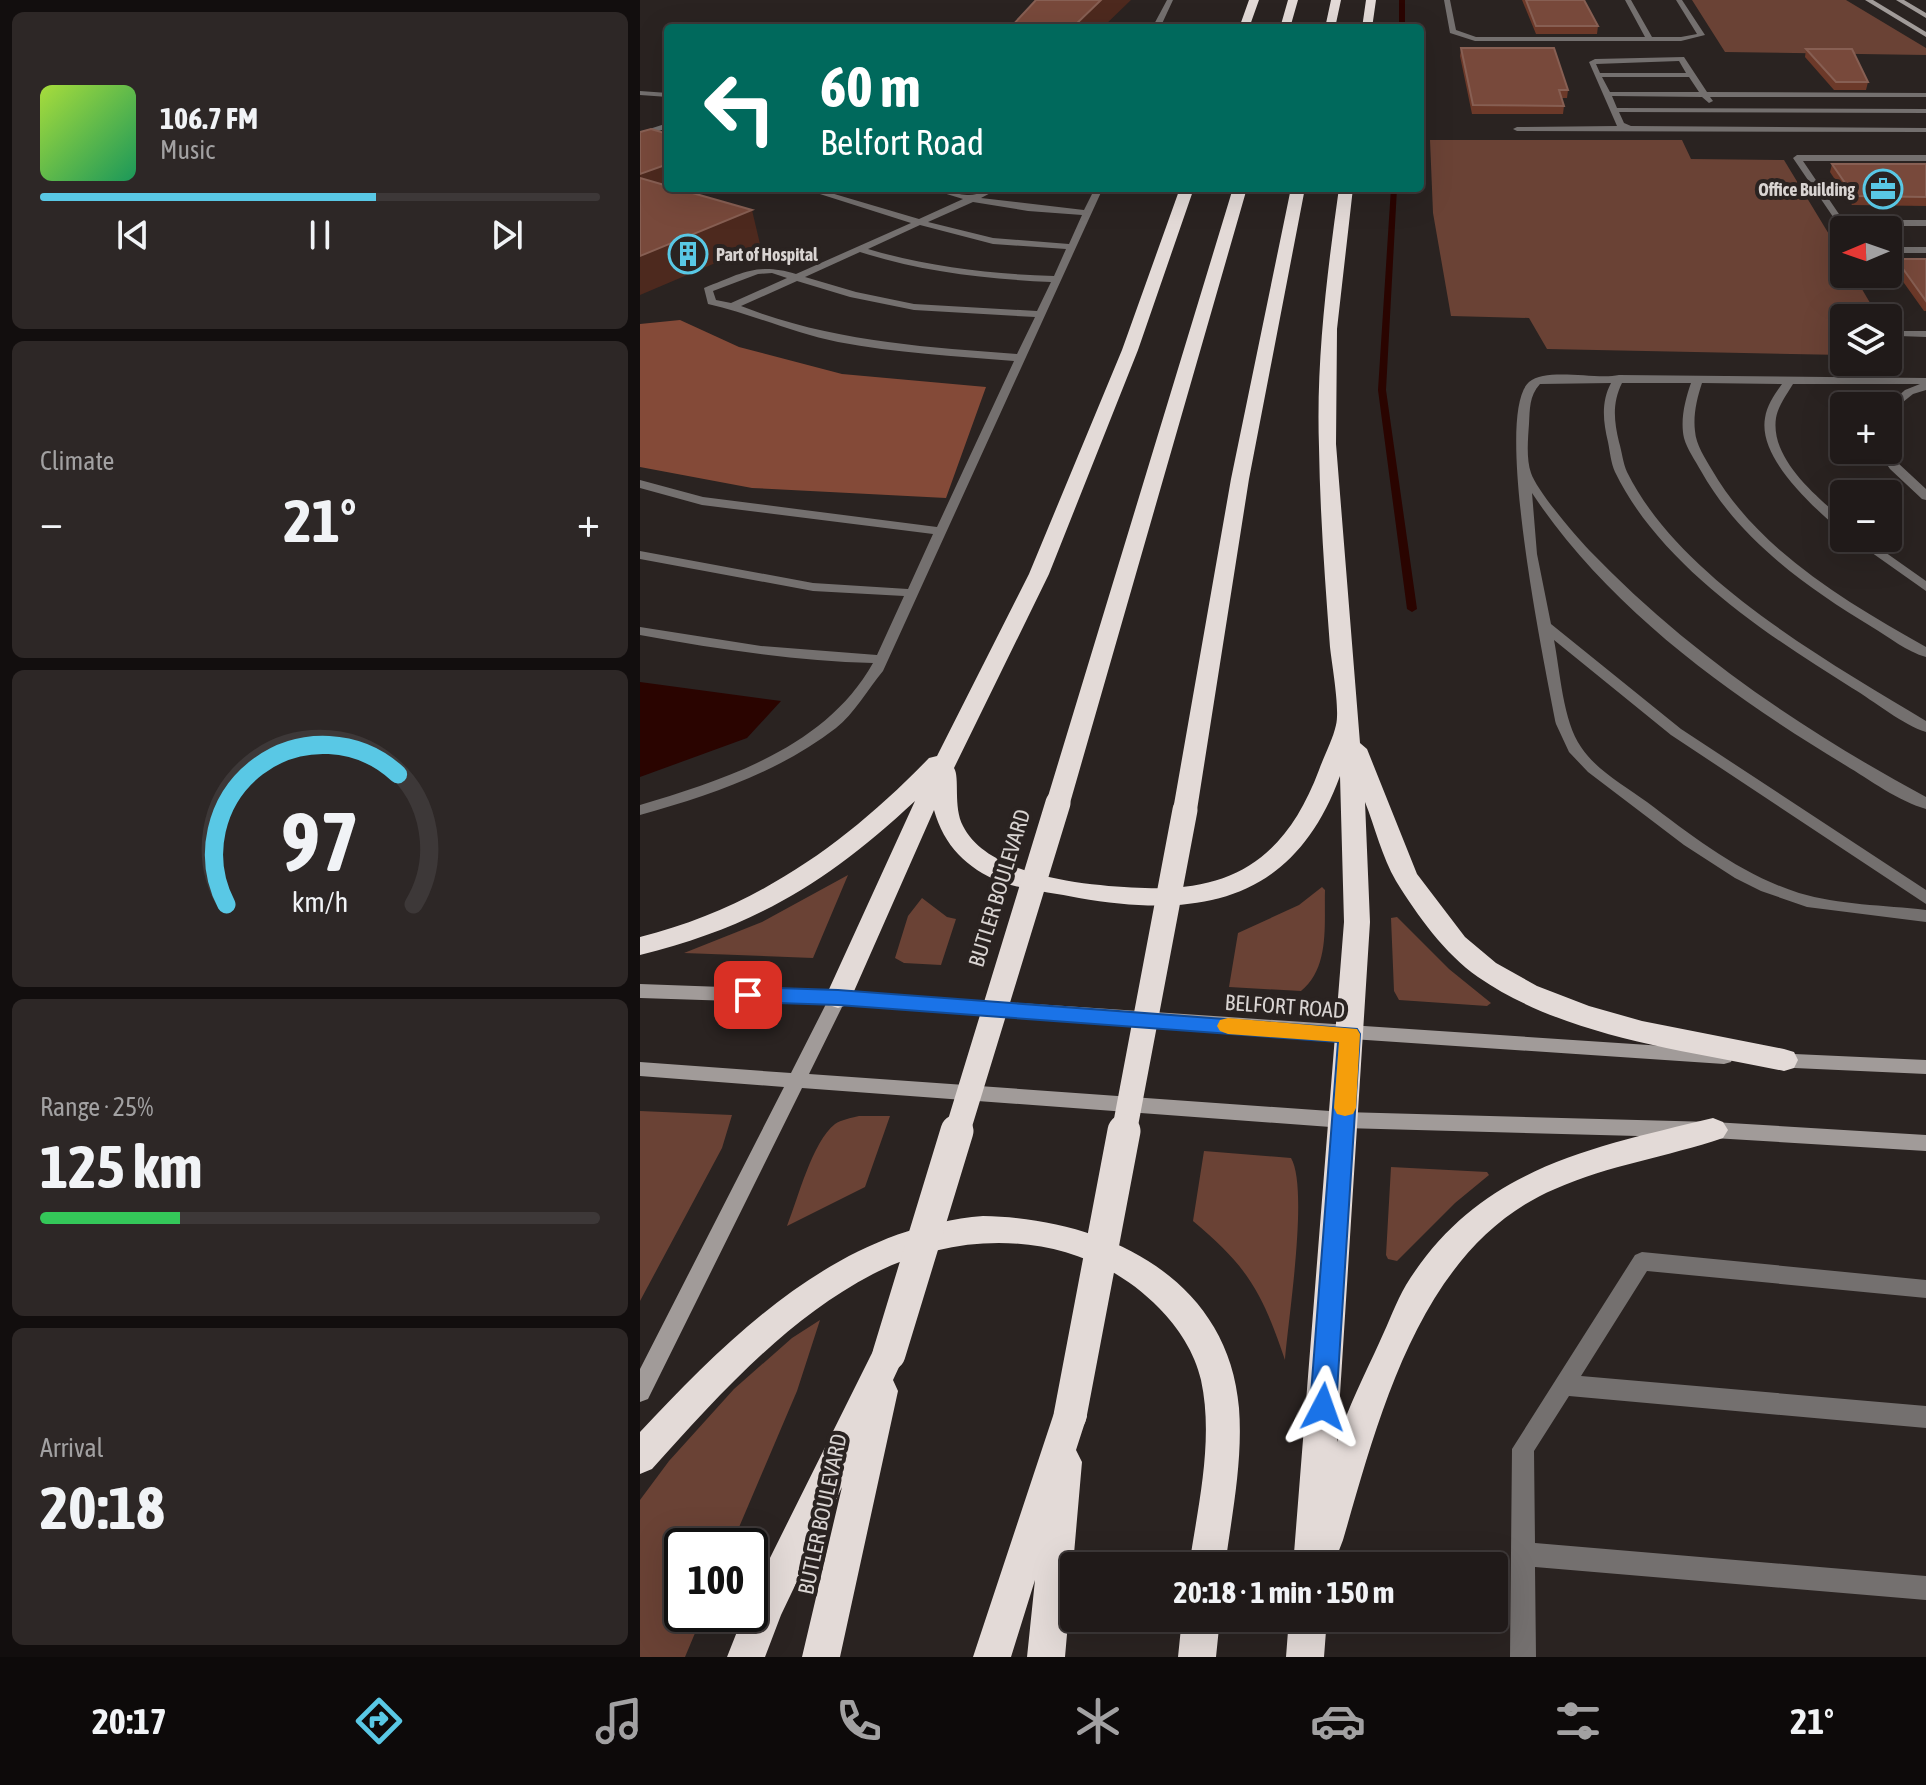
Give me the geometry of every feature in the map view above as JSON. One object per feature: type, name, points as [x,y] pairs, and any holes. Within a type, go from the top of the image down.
[{"type":"highway","points":[[1245,24],[1254,0]]},
{"type":"highway","points":[[1286,24],[1293,0]]},
{"type":"highway","points":[[1331,24],[1336,0]]},
{"type":"highway","points":[[1368,24],[1371,0]]},
{"type":"highway","points":[[838,998],[954,743],[1007,643],[1039,574],[1130,350],[1186,192]]},
{"type":"highway","name":"BUTLER BOULEVARD","points":[[821,1657],[889,1354],[1058,803],[1239,192]]},
{"type":"highway","points":[[1046,1657],[1070,1416],[1185,810],[1240,479],[1297,192]]},
{"type":"highway","points":[[1312,1552],[1357,922],[1357,852],[1330,482],[1327,378],[1331,307],[1345,192]]},
{"type":"highway","points":[[954,743],[943,786],[944,817],[956,837],[977,858],[1009,876],[1110,895],[1152,897],[1200,893],[1239,883],[1273,863],[1312,818],[1347,724]]},
{"type":"highway","points":[[1347,724],[1406,877],[1456,944],[1487,970],[1528,993],[1582,1014],[1642,1031],[1784,1060]]},
{"type":"highway","points":[[640,946],[709,925],[805,878],[848,848],[889,812],[954,743]]},
{"type":"highway","points":[[1322,1552],[1360,1422],[1417,1296],[1450,1250],[1495,1207],[1541,1181],[1600,1158],[1713,1130]]},
{"type":"highway","points":[[640,1457],[715,1375],[763,1333],[813,1293],[863,1264],[919,1240],[983,1229],[1042,1234],[1101,1248],[1147,1273],[1184,1311],[1211,1356],[1222,1407],[1220,1456],[1209,1552]]},
{"type":"highway","points":[[746,1657],[765,1607],[889,1354]]},
{"type":"highway","points":[[992,1657],[1070,1416]]},
{"type":"highway","points":[[1197,1657],[1200,1632]]},
{"type":"highway","points":[[1305,1657],[1307,1632]]},
{"type":"main road","points":[[1868,0],[1926,35]]},
{"type":"main road","points":[[1899,0],[1926,16]]},
{"type":"main road","name":"BELFORT ROAD","points":[[640,991],[838,998],[1349,1034],[1926,1067]]},
{"type":"main road","points":[[640,1392],[838,998]]},
{"type":"main road","points":[[640,1069],[1344,1120],[1713,1130],[1926,1143]]},
{"type":"street","points":[[1158,24],[1170,0]]},
{"type":"street","points":[[1447,0],[1453,31],[1467,38],[1689,39],[1701,35],[1679,0]]},
{"type":"street","points":[[1628,0],[1650,39]]},
{"type":"street","points":[[1630,128],[1621,125],[1592,64],[1601,59],[1681,59],[1728,129]]},
{"type":"street","points":[[1598,75],[1691,75]]},
{"type":"street","points":[[1883,95],[1926,85]]},
{"type":"street","points":[[640,93],[664,95]]},
{"type":"street","points":[[1607,94],[1926,95]]},
{"type":"street","points":[[1614,110],[1926,111]]},
{"type":"street","points":[[640,123],[664,125]]},
{"type":"street","points":[[640,137],[664,127]]},
{"type":"street","points":[[1517,129],[1926,130]]},
{"type":"street","points":[[640,137],[654,143]]},
{"type":"street","points":[[1836,216],[1797,158],[1926,158]]},
{"type":"street","points":[[817,192],[917,224],[993,241],[1072,247]]},
{"type":"street","points":[[944,192],[970,200],[1027,209],[1087,213]]},
{"type":"street","points":[[732,306],[987,192]]},
{"type":"street","points":[[640,810],[716,787],[781,757],[833,723],[882,659],[1097,192]]},
{"type":"street","points":[[1902,224],[1926,223]]},
{"type":"street","points":[[859,249],[897,262],[936,269],[1057,279]]},
{"type":"street","points":[[1902,250],[1926,250]]},
{"type":"street","points":[[1021,358],[868,345],[775,325],[732,306],[712,302],[708,290],[757,271],[773,270],[854,295],[914,307],[1041,314]]},
{"type":"street","points":[[1903,334],[1926,334]]},
{"type":"street","points":[[1619,378],[1609,399],[1609,439],[1627,484],[1649,518],[1709,580],[1826,666],[1926,727]]},
{"type":"street","points":[[1926,384],[1549,379],[1536,382],[1525,399],[1522,440],[1531,554],[1563,724],[1574,749],[1593,769],[1731,868],[1763,886],[1796,898],[1926,916]]},
{"type":"street","points":[[1698,379],[1690,402],[1689,435],[1711,484],[1733,512],[1812,581],[1926,653]]},
{"type":"street","points":[[1789,380],[1770,415],[1769,433],[1795,480],[1830,514]]},
{"type":"street","points":[[1902,398],[1926,384]]},
{"type":"street","points":[[1893,464],[1926,496]]},
{"type":"street","points":[[1525,474],[1570,537],[1631,600],[1726,681],[1889,785],[1926,804]]},
{"type":"street","points":[[640,484],[702,501],[941,531]]},
{"type":"street","points":[[1877,552],[1926,587]]},
{"type":"street","points":[[640,555],[813,587],[913,593]]},
{"type":"street","points":[[1545,626],[1676,732],[1926,898]]},
{"type":"street","points":[[640,631],[745,650],[882,659]]},
{"type":"street","points":[[1523,1657],[1523,1449],[1642,1261],[1926,1289]]},
{"type":"street","points":[[1563,1385],[1926,1417]]},
{"type":"street","points":[[1523,1554],[1926,1588]]},
{"type":"shaded area","points":[[1692,0],[1846,0],[1926,48],[1926,55],[1725,52]]},
{"type":"shaded area","points":[[1430,140],[1682,140],[1691,159],[1784,160],[1830,236],[1830,288],[1861,288],[1871,304],[1830,304],[1830,355],[1547,349],[1529,318],[1451,316],[1433,213]]},
{"type":"shaded area","points":[[680,320],[739,347],[842,374],[986,387],[946,498],[752,488],[640,467],[640,324]]},
{"type":"shaded area","points":[[640,682],[781,701],[747,738],[640,777]]},
{"type":"shaded area","points":[[848,875],[813,958],[684,953],[762,922]]},
{"type":"shaded area","points":[[1322,887],[1325,890],[1324,945],[1317,970],[1301,991],[1229,987],[1238,933],[1299,905]]},
{"type":"shaded area","points":[[922,898],[947,917],[956,919],[941,965],[904,963],[895,958],[908,916]]},
{"type":"shaded area","points":[[1397,917],[1449,969],[1491,1003],[1487,1006],[1399,1000],[1394,991],[1391,918]]},
{"type":"shaded area","points":[[640,1111],[732,1115],[722,1148],[640,1301]]},
{"type":"shaded area","points":[[859,1116],[890,1116],[865,1187],[787,1226],[819,1144],[835,1124]]},
{"type":"shaded area","points":[[1204,1151],[1291,1158],[1296,1174],[1298,1225],[1285,1360],[1269,1316],[1251,1282],[1212,1237],[1193,1221]]},
{"type":"shaded area","points":[[1391,1167],[1487,1172],[1489,1175],[1455,1203],[1397,1261],[1388,1259],[1386,1255]]},
{"type":"shaded area","points":[[820,1320],[797,1391],[739,1528],[664,1528],[664,1632],[695,1632],[685,1657],[640,1657],[640,1500],[669,1461],[734,1389],[792,1338]]},
{"type":"building","points":[[1036,0],[1101,0],[1076,24],[1014,24]]},
{"type":"building","points":[[1526,0],[1584,0],[1598,26],[1536,26]]},
{"type":"building","points":[[1461,48],[1554,48],[1568,90],[1559,90],[1564,106],[1473,105]]},
{"type":"building","points":[[1806,49],[1852,49],[1868,82],[1836,82]]},
{"type":"building","points":[[651,129],[664,133],[664,165],[640,174],[640,132]]},
{"type":"building","name":"Office Building","points":[[1832,164],[1926,164],[1926,197],[1854,196]]},
{"type":"building","points":[[640,178],[664,185],[664,192],[689,192],[752,210],[640,256]]},
{"type":"building","points":[[1902,259],[1926,259],[1926,301],[1902,267]]},
{"type":"waterway","points":[[1402,0],[1402,24]]},
{"type":"waterway","points":[[1394,192],[1382,390],[1412,609]]},
{"type":"slow traffic","points":[[1228,1026],[1349,1034],[1345,1108]]},
{"type":"place","name":"Office Building","points":[[1883,189]]},
{"type":"place","name":"Part of Hospital","points":[[688,254]]},
{"type":"route","points":[[748,995],[838,998],[1349,1034],[1323,1407]]}]
